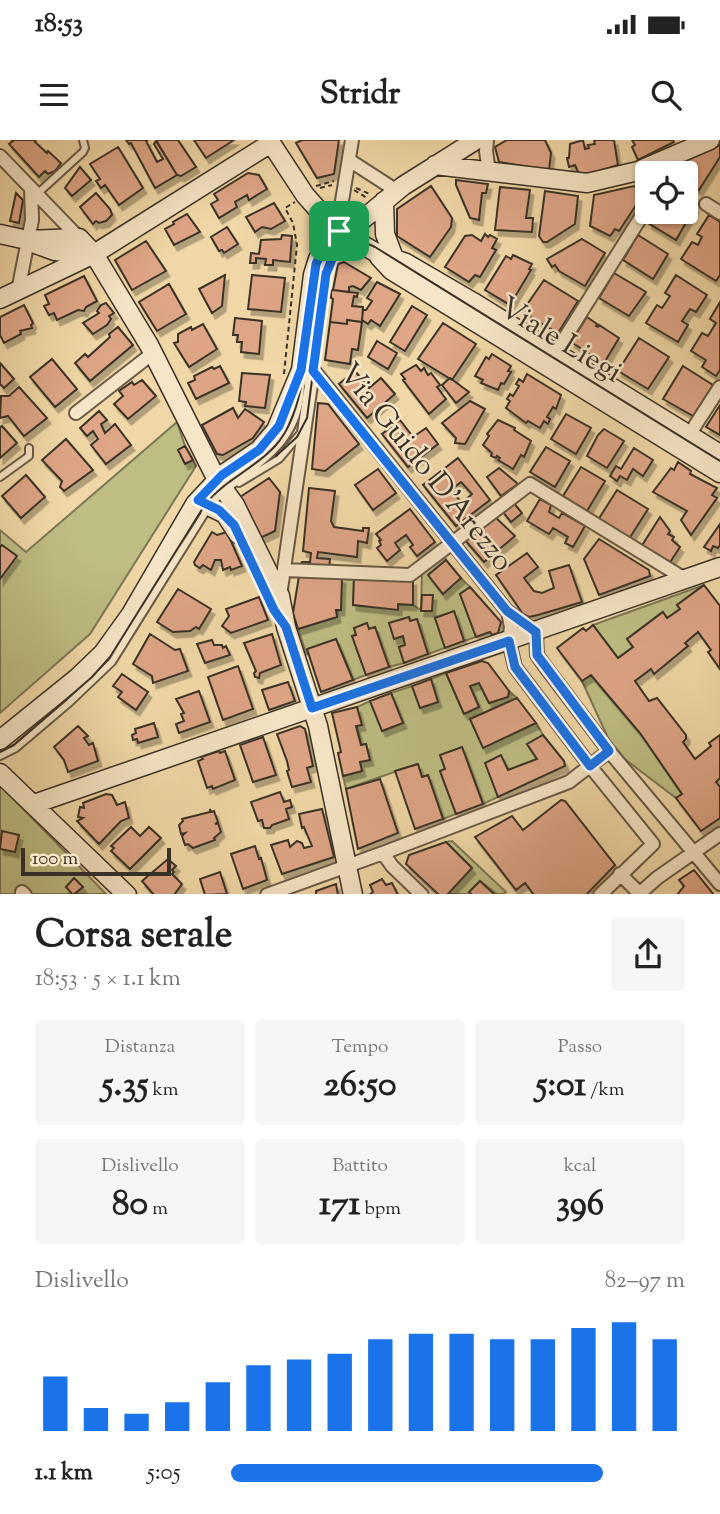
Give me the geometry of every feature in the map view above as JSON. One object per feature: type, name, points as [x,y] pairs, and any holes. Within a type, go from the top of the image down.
[{"type":"street","points":[[280,596],[305,426],[306,366],[324,247],[339,231],[362,220],[382,193],[476,140]]},
{"type":"street","points":[[487,140],[489,172]]},
{"type":"street","points":[[676,161],[710,140]]},
{"type":"street","points":[[0,299],[94,254],[270,141],[319,212],[339,231],[368,247]]},
{"type":"street","points":[[339,231],[352,143]]},
{"type":"street","points":[[0,156],[94,254],[153,354],[221,485],[235,505],[280,596],[286,627],[312,708],[353,894]]},
{"type":"street","points":[[349,160],[382,193],[385,234],[394,258]]},
{"type":"street","points":[[435,165],[578,183],[635,173]]},
{"type":"street","points":[[18,291],[32,220],[34,191]]},
{"type":"street","points":[[706,204],[720,213]]},
{"type":"street","points":[[556,352],[637,224]]},
{"type":"street","points":[[0,234],[27,240],[47,250],[94,254]]},
{"type":"street","points":[[27,240],[79,238]]},
{"type":"street","name":"Viale Liegi","points":[[368,247],[410,265],[720,454]]},
{"type":"street","name":"Viale Liegi","points":[[368,247],[391,270],[720,473]]},
{"type":"street","points":[[76,412],[153,354]]},
{"type":"street","points":[[0,740],[77,678],[110,645],[204,503],[272,436],[306,366]]},
{"type":"street","name":"Via Guido D'Arezzo","points":[[306,366],[507,611],[536,632]]},
{"type":"street","points":[[689,435],[720,387]]},
{"type":"street","points":[[284,570],[410,575],[530,484],[685,579]]},
{"type":"street","points":[[204,503],[225,514],[232,521],[274,610],[286,627]]},
{"type":"street","points":[[34,804],[312,708],[510,649],[536,632],[685,579],[718,572]]},
{"type":"street","name":"Via Guido D'Arezzo","points":[[507,611],[511,627],[510,649]]},
{"type":"street","points":[[536,632],[537,655]]},
{"type":"street","points":[[510,649],[518,651],[525,648],[537,655],[609,751],[720,884]]},
{"type":"street","points":[[510,649],[515,667],[653,844],[600,894]]},
{"type":"street","points":[[267,894],[569,782],[609,751]]},
{"type":"street","points":[[0,773],[127,894]]},
{"type":"street","points":[[620,874],[639,894],[720,834]]},
{"type":"street","points":[[383,853],[392,866],[422,894]]},
{"type":"lane","points":[[34,191],[83,152],[83,140]]},
{"type":"lane","points":[[322,265],[341,246],[368,247]]},
{"type":"lane","name":"Viale Liegi","points":[[368,247],[720,464]]},
{"type":"lane","points":[[221,485],[251,477],[279,459],[305,426]]},
{"type":"lane","points":[[0,478],[29,456],[29,448]]},
{"type":"lane","points":[[0,756],[27,739],[112,662],[204,503]]},
{"type":"path","points":[[332,181],[318,187],[332,185]]},
{"type":"path","points":[[354,189],[382,193]]},
{"type":"path","points":[[284,375],[297,245],[293,223],[285,208],[293,204]]},
{"type":"shaded area","points":[[177,422],[185,446],[196,466],[90,634],[0,713],[0,530],[26,552]]},
{"type":"shaded area","points":[[444,554],[446,560],[429,575],[443,593],[461,578],[470,587],[460,594],[476,637],[464,641],[454,612],[435,617],[445,648],[428,654],[417,619],[410,621],[409,617],[390,623],[403,636],[405,645],[399,647],[404,663],[389,667],[375,627],[369,629],[366,623],[354,628],[356,635],[352,636],[366,675],[353,680],[336,639],[308,649],[307,655],[298,629],[337,617],[342,578],[354,577],[353,604],[413,605],[421,610],[422,570]]},
{"type":"shaded area","points":[[704,585],[677,605],[680,609],[668,618],[662,612],[627,639],[633,647],[618,658],[593,625]]},
{"type":"shaded area","points":[[446,673],[464,714],[479,707],[470,686],[479,683],[489,703],[508,697],[509,691],[517,698],[470,719],[483,747],[536,723],[543,735],[527,744],[537,759],[508,770],[486,763],[498,797],[483,804],[462,747],[440,755],[445,769],[440,771],[456,814],[443,819],[428,776],[422,777],[417,764],[346,789],[343,776],[362,771],[360,762],[370,760],[366,744],[361,745],[357,707],[370,701],[383,731],[403,723],[391,693],[412,686],[420,708],[438,702],[431,679]]},
{"type":"shaded area","points":[[591,675],[640,733],[682,794],[676,798],[614,751],[582,681]]},
{"type":"shaded area","points":[[1,786],[106,894],[0,894]]},
{"type":"shaded area","points":[[452,841],[506,892],[497,894],[480,881],[469,892],[472,894],[447,894],[472,868],[446,842]]},
{"type":"building","points":[[11,140],[36,140],[35,142],[61,163],[55,171],[48,174],[45,171],[39,177],[9,144],[13,141]]},
{"type":"building","points":[[126,140],[148,140],[146,141],[157,162],[163,159],[154,144],[156,141],[177,175],[155,188],[131,143]]},
{"type":"building","points":[[156,140],[178,140],[196,167],[181,176],[177,175]]},
{"type":"building","points":[[194,140],[234,140],[206,158]]},
{"type":"building","points":[[302,140],[339,140],[334,174],[317,178],[296,143]]},
{"type":"building","points":[[507,140],[545,140],[551,153],[549,170],[499,162],[495,147]]},
{"type":"building","points":[[583,140],[585,149],[589,148],[588,145],[595,144],[594,140],[614,140],[618,165],[589,174],[579,174],[575,165],[569,167],[567,158],[570,144]]},
{"type":"building","points":[[632,140],[673,140],[674,142],[638,160]]},
{"type":"building","points":[[720,145],[720,157],[699,190],[698,161],[684,161]]},
{"type":"building","points":[[118,147],[143,188],[119,205],[105,185],[101,188],[96,181],[100,179],[90,164]]},
{"type":"building","points":[[80,167],[91,180],[72,196],[65,188]]},
{"type":"building","points":[[248,173],[259,175],[267,189],[249,200],[247,195],[235,202],[237,207],[219,218],[211,204],[218,200],[214,194]]},
{"type":"building","points":[[456,180],[488,184],[486,193],[482,193],[479,220],[470,218]]},
{"type":"building","points":[[431,186],[452,218],[451,227],[430,257],[397,236],[397,209]]},
{"type":"building","points":[[500,187],[530,190],[526,218],[533,218],[532,232],[495,230]]},
{"type":"building","points":[[635,187],[635,207],[619,231],[615,229],[610,236],[590,226],[594,195]]},
{"type":"building","points":[[545,191],[578,196],[575,224],[543,242],[539,236]]},
{"type":"building","points":[[16,193],[23,200],[19,223],[10,221]]},
{"type":"building","points":[[96,193],[112,215],[106,221],[96,221],[93,224],[80,207]]},
{"type":"building","points":[[274,203],[285,221],[271,229],[262,227],[255,232],[246,217]]},
{"type":"building","points":[[187,214],[200,232],[174,245],[165,229]]},
{"type":"building","points":[[709,215],[720,222],[720,275],[716,281],[681,259],[692,242],[698,245],[702,237],[697,234]]},
{"type":"building","points":[[650,224],[685,224],[676,240]]},
{"type":"building","points":[[227,227],[238,244],[224,253],[219,251],[211,237]]},
{"type":"building","points":[[485,234],[497,239],[492,248],[496,250],[480,277],[475,275],[469,282],[445,267],[465,236],[472,235],[481,241]]},
{"type":"building","points":[[282,235],[292,236],[290,262],[273,260],[273,265],[265,265],[266,259],[256,258],[256,263],[250,263],[251,253],[259,254],[261,240],[281,239]]},
{"type":"building","points":[[638,235],[668,254],[653,279],[623,260]]},
{"type":"building","points":[[582,239],[605,253],[585,286],[559,271],[555,265],[552,267],[547,259]]},
{"type":"building","points":[[146,241],[166,271],[132,290],[115,260]]},
{"type":"building","points":[[513,255],[532,264],[510,305],[485,290],[506,256],[511,259]]},
{"type":"building","points":[[344,262],[371,278],[361,290],[353,286],[349,287],[349,292],[333,290],[338,264]]},
{"type":"building","points":[[614,273],[646,292],[629,316],[599,298]]},
{"type":"building","points":[[225,275],[222,306],[212,313],[199,289]]},
{"type":"building","points":[[252,275],[285,278],[281,312],[248,309]]},
{"type":"building","points":[[676,275],[707,295],[696,312],[690,309],[682,321],[688,325],[678,342],[646,323],[657,305],[662,308],[670,296],[665,293]]},
{"type":"building","points":[[84,276],[97,301],[84,311],[78,310],[57,320],[54,313],[49,315],[44,306],[49,304],[45,295]]},
{"type":"building","points":[[544,280],[578,301],[558,333],[522,312]]},
{"type":"building","points":[[377,282],[400,294],[380,326],[371,320],[368,324],[362,320],[363,310],[366,310],[372,301],[367,298]]},
{"type":"building","points":[[169,284],[186,314],[157,331],[139,302]]},
{"type":"building","points":[[333,290],[358,293],[357,297],[354,296],[352,306],[363,307],[362,322],[330,322]]},
{"type":"building","points":[[720,302],[720,370],[716,376],[702,367],[706,360],[691,351],[702,333],[708,336],[716,323],[710,319]]},
{"type":"building","points":[[106,303],[114,313],[109,316],[111,319],[107,325],[93,334],[83,323],[99,313],[97,311],[101,305]]},
{"type":"building","points":[[24,305],[33,323],[32,328],[20,331],[21,334],[4,343],[0,335],[0,317]]},
{"type":"building","points":[[412,306],[427,315],[405,351],[390,342]]},
{"type":"building","points":[[587,317],[597,324],[596,326],[599,325],[619,338],[604,363],[571,342]]},
{"type":"building","points":[[235,318],[262,321],[259,354],[241,352],[242,342],[237,342],[238,335],[233,335]]},
{"type":"building","points":[[347,320],[362,322],[358,350],[352,349],[350,364],[325,360],[330,322],[347,324]]},
{"type":"building","points":[[443,323],[476,344],[452,380],[418,359]]},
{"type":"building","points":[[203,324],[217,349],[189,367],[174,343],[178,342],[178,334]]},
{"type":"building","points":[[118,327],[133,345],[90,381],[75,363],[85,354],[88,357]]},
{"type":"building","points":[[639,338],[669,357],[648,389],[618,371]]},
{"type":"building","points":[[377,341],[397,353],[388,369],[368,357]]},
{"type":"building","points":[[492,354],[511,366],[508,371],[511,372],[498,390],[481,383],[483,380],[475,376],[486,357],[489,359]]},
{"type":"building","points":[[52,359],[77,389],[55,407],[30,377]]},
{"type":"building","points":[[0,363],[14,379],[4,388],[0,384]]},
{"type":"building","points":[[416,365],[421,371],[424,368],[428,375],[431,373],[446,399],[429,414],[401,374]]},
{"type":"building","points":[[220,366],[229,383],[196,399],[188,383],[195,380],[194,376]]},
{"type":"building","points":[[683,366],[713,385],[693,416],[663,399]]},
{"type":"building","points":[[355,371],[369,388],[381,378],[395,394],[367,418],[339,384]]},
{"type":"building","points":[[242,373],[270,375],[265,408],[245,406],[246,402],[239,401]]},
{"type":"building","points":[[527,374],[561,395],[556,409],[553,407],[547,417],[550,419],[548,424],[544,421],[540,428],[528,421],[526,423],[506,408],[510,401],[507,399],[510,394],[513,396],[519,386],[516,384],[519,379],[523,382]]},
{"type":"building","points":[[450,378],[469,392],[456,403],[442,385]]},
{"type":"building","points":[[142,380],[156,396],[128,419],[114,404],[123,396],[119,391],[132,382],[134,385]]},
{"type":"building","points":[[19,387],[47,418],[24,436],[8,416],[0,418],[1,396],[9,396]]},
{"type":"building","points":[[470,401],[485,409],[465,444],[455,443],[456,438],[442,423]]},
{"type":"building","points":[[318,403],[328,404],[359,444],[325,471],[312,469]]},
{"type":"building","points":[[720,405],[720,435],[706,427]]},
{"type":"building","points":[[233,408],[238,418],[245,409],[264,422],[253,438],[223,455],[217,454],[202,425]]},
{"type":"building","points":[[99,411],[107,420],[101,424],[105,433],[115,424],[131,445],[106,464],[91,445],[98,439],[93,431],[87,436],[80,428]]},
{"type":"building","points":[[566,414],[591,428],[576,454],[551,439]]},
{"type":"building","points":[[400,420],[413,437],[426,428],[438,444],[408,467],[382,434]]},
{"type":"building","points":[[498,420],[515,428],[514,430],[531,441],[524,457],[521,455],[513,469],[498,460],[500,458],[497,456],[491,456],[492,453],[483,445],[489,436],[487,434]]},
{"type":"building","points":[[0,427],[17,443],[0,458]]},
{"type":"building","points":[[604,429],[624,441],[607,468],[587,456]]},
{"type":"building","points":[[66,439],[93,470],[64,491],[60,487],[62,481],[42,460]]},
{"type":"building","points":[[185,446],[193,460],[185,464],[178,450]]},
{"type":"building","points":[[546,447],[570,461],[555,487],[530,472]]},
{"type":"building","points":[[634,448],[653,460],[643,476],[633,469],[627,480],[620,476],[617,481],[610,476],[616,466],[621,469]]},
{"type":"building","points":[[458,458],[490,500],[456,526],[423,485]],"holes":[[[461,482],[472,494],[462,503],[451,490]]]},
{"type":"building","points":[[678,462],[691,471],[690,474],[717,488],[712,495],[717,498],[691,535],[681,520],[687,511],[653,492]]},
{"type":"building","points":[[581,467],[605,481],[587,511],[563,496]]},
{"type":"building","points":[[499,468],[518,484],[501,496],[487,477]]},
{"type":"building","points":[[378,469],[396,493],[373,510],[355,485]]},
{"type":"building","points":[[26,475],[45,497],[21,518],[2,496]]},
{"type":"building","points":[[269,478],[280,492],[275,531],[260,538],[240,497]]},
{"type":"building","points":[[309,488],[335,491],[331,521],[334,527],[363,531],[363,528],[369,528],[367,543],[358,541],[357,557],[318,552],[317,558],[330,559],[329,569],[300,567],[302,562],[310,562],[311,553],[303,551]]},
{"type":"building","points":[[617,490],[648,509],[629,539],[598,520]]},
{"type":"building","points":[[540,499],[551,505],[549,512],[559,518],[562,513],[585,526],[573,547],[565,543],[568,537],[553,528],[549,534],[527,521]]},
{"type":"building","points":[[513,502],[522,513],[511,522],[502,511]]},
{"type":"building","points":[[410,509],[435,542],[417,556],[406,535],[395,543],[400,550],[387,561],[377,548],[381,545],[381,540],[376,534]]},
{"type":"building","points":[[494,516],[515,536],[484,562],[464,539]]},
{"type":"building","points":[[660,517],[670,531],[668,534],[674,537],[672,540],[680,547],[669,564],[641,547]]},
{"type":"building","points":[[720,524],[720,545],[718,548],[713,546],[711,551],[704,547]]},
{"type":"building","points":[[212,532],[217,535],[227,532],[242,566],[223,570],[221,560],[215,560],[211,570],[203,565],[200,568],[195,565],[194,562]]},
{"type":"building","points":[[599,539],[649,570],[650,576],[599,595],[584,559]]},
{"type":"building","points":[[2,545],[17,556],[0,579],[0,547]]},
{"type":"building","points":[[527,553],[538,567],[524,578],[534,591],[542,593],[554,588],[549,571],[569,565],[582,602],[529,617],[523,614],[496,575]]},
{"type":"building","points":[[446,560],[461,578],[443,594],[428,575]]},
{"type":"building","points":[[299,576],[342,578],[341,610],[336,610],[337,617],[298,629],[293,613]]},
{"type":"building","points":[[354,577],[413,580],[413,605],[398,604],[398,610],[353,605]]},
{"type":"building","points":[[704,585],[720,606],[720,669],[698,632],[685,643],[688,646],[654,674],[651,669],[635,681],[649,701],[657,698],[686,735],[683,742],[695,759],[720,735],[720,778],[716,782],[720,787],[720,818],[701,831],[676,798],[682,794],[640,733],[591,675],[582,681],[557,648],[583,628],[586,631],[593,625],[618,658],[633,647],[627,639],[663,612],[667,618],[680,609],[677,605]]},
{"type":"building","points":[[470,587],[501,622],[498,633],[492,635],[490,632],[476,637],[460,594]]},
{"type":"building","points":[[178,589],[211,609],[199,629],[196,627],[190,631],[173,632],[157,622]]},
{"type":"building","points":[[422,595],[433,595],[432,611],[421,611]]},
{"type":"building","points":[[259,597],[268,620],[231,633],[222,626],[229,616],[226,609]]},
{"type":"building","points":[[454,611],[464,641],[445,648],[435,618]]},
{"type":"building","points":[[409,617],[410,621],[417,619],[428,654],[404,663],[399,647],[405,645],[403,636],[394,639],[389,623]]},
{"type":"building","points":[[367,623],[369,629],[375,627],[389,667],[366,675],[352,636],[356,635],[354,628]]},
{"type":"building","points":[[150,634],[175,650],[180,649],[188,671],[153,683],[152,676],[133,664]]},
{"type":"building","points":[[272,634],[281,665],[260,673],[259,678],[255,677],[256,671],[244,643]]},
{"type":"building","points":[[336,639],[353,680],[321,692],[307,649]]},
{"type":"building","points":[[212,640],[214,645],[222,645],[223,648],[226,646],[230,655],[205,663],[197,644]]},
{"type":"building","points":[[482,661],[488,663],[509,691],[508,697],[489,703],[479,683],[470,686],[479,707],[464,714],[446,673]]},
{"type":"building","points":[[238,666],[253,709],[223,720],[208,677]]},
{"type":"building","points":[[122,674],[148,692],[136,710],[118,697],[122,692],[113,686]]},
{"type":"building","points":[[431,679],[438,702],[420,708],[412,686]]},
{"type":"building","points":[[288,682],[295,701],[269,710],[262,690]]},
{"type":"building","points":[[199,691],[210,722],[179,733],[176,724],[184,721],[181,714],[184,713],[176,699]]},
{"type":"building","points":[[391,693],[403,723],[382,731],[370,701]]},
{"type":"building","points":[[517,698],[536,723],[483,748],[470,719]]},
{"type":"building","points":[[357,707],[362,725],[356,726],[361,745],[366,744],[370,760],[360,762],[362,771],[343,776],[338,753],[341,752],[332,713]]},
{"type":"building","points":[[154,723],[158,737],[138,743],[137,739],[133,740],[135,729]]},
{"type":"building","points":[[78,726],[88,736],[84,738],[89,745],[93,743],[98,761],[68,772],[64,760],[54,747]]},
{"type":"building","points":[[300,726],[305,729],[313,766],[307,768],[311,782],[292,787],[287,761],[277,734]]},
{"type":"building","points":[[543,735],[565,766],[498,797],[485,763],[501,755],[508,770],[537,759],[527,744]]},
{"type":"building","points":[[263,737],[276,775],[253,782],[240,745]]},
{"type":"building","points":[[462,747],[483,804],[456,814],[440,771],[445,769],[440,755]]},
{"type":"building","points":[[225,751],[235,780],[213,789],[212,786],[207,788],[198,761],[203,759],[201,757]]},
{"type":"building","points":[[418,764],[422,777],[428,775],[443,819],[415,829],[395,771]]},
{"type":"building","points":[[380,779],[398,833],[358,849],[346,789]]},
{"type":"building","points":[[280,792],[284,802],[290,800],[292,807],[286,809],[289,819],[264,828],[262,820],[258,821],[251,802]]},
{"type":"building","points":[[106,794],[112,795],[117,805],[125,802],[129,818],[121,821],[99,844],[77,821],[83,818],[78,817],[80,807],[84,808],[83,803]]},
{"type":"building","points":[[561,800],[565,801],[615,865],[587,894],[533,894],[525,883],[516,890],[475,837],[512,816],[523,830]]},
{"type":"building","points":[[210,809],[211,812],[214,811],[218,822],[215,824],[218,823],[221,832],[215,840],[193,848],[185,845],[182,836],[185,833],[181,834],[179,825],[182,819],[210,812]]},
{"type":"building","points":[[322,809],[334,857],[282,874],[271,845],[288,840],[290,847],[297,841],[302,843],[304,848],[312,846],[304,827],[302,828],[299,814]]},
{"type":"building","points":[[131,827],[140,836],[149,827],[161,838],[130,869],[111,851],[114,848],[111,846]]},
{"type":"building","points":[[2,831],[19,835],[15,852],[0,849]]},
{"type":"building","points":[[446,842],[472,868],[448,894],[438,894],[406,864],[409,855]]},
{"type":"building","points":[[255,846],[267,880],[243,889],[231,854]]},
{"type":"building","points":[[168,859],[176,866],[172,874],[182,884],[175,894],[153,894],[142,881]]},
{"type":"building","points":[[694,870],[713,894],[678,894],[684,886],[679,880]]},
{"type":"building","points":[[220,872],[227,894],[205,894],[200,879]]},
{"type":"building","points":[[74,878],[83,887],[72,894],[66,887]]},
{"type":"building","points":[[382,879],[386,885],[392,883],[398,894],[370,894],[373,892],[370,885]]},
{"type":"building","points":[[480,881],[494,894],[471,894],[469,892]]},
{"type":"building","points":[[336,884],[338,894],[316,894],[316,891]]},
{"type":"tram line","points":[[0,752],[14,745],[92,677],[110,657],[206,503],[268,453],[288,428],[301,385],[316,269],[325,252],[339,243],[356,241],[375,247],[720,461]]},
{"type":"tram line","points":[[276,456],[297,437],[307,418],[326,274],[333,258],[347,248]]},
{"type":"route","points":[[339,231],[361,243],[341,246],[328,265],[313,371],[507,611],[536,632],[537,655],[609,751],[590,766],[515,667],[509,641],[312,708],[286,627],[274,610],[234,525],[225,514],[198,500],[228,470],[259,450],[279,426],[301,370],[316,264],[324,247],[339,231]]}]
